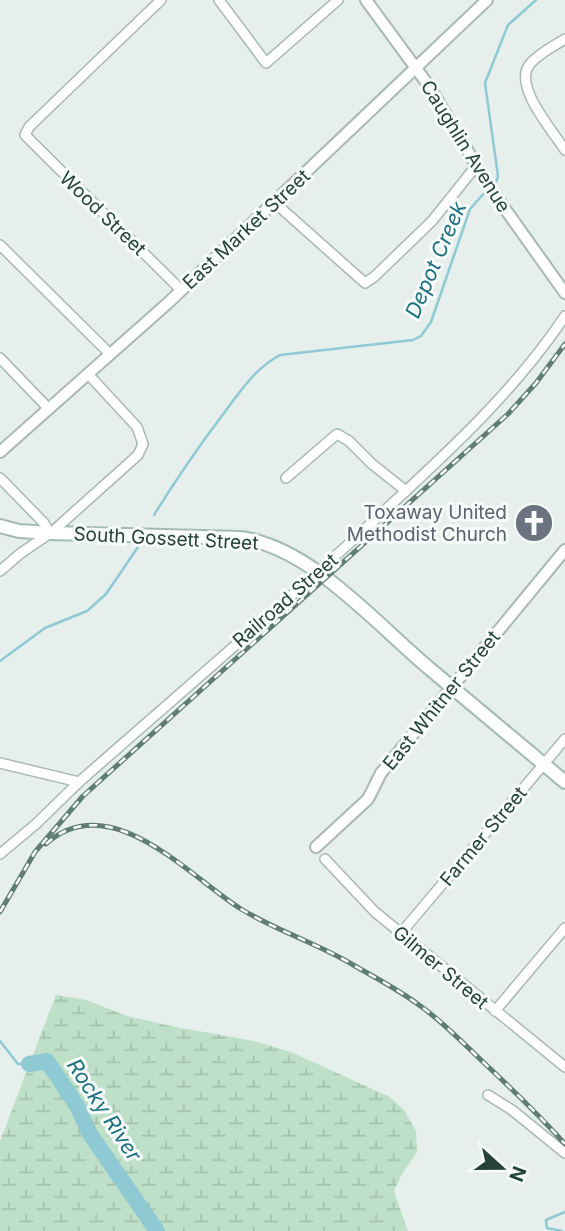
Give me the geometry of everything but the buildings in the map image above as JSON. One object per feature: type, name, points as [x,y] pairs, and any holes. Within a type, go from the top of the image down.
[{"type":"main road","name":"South Gossett Street","points":[[0,526],[19,531],[50,533],[253,540],[280,548],[318,573],[565,782]]},
{"type":"street","name":"Wood Street","points":[[160,0],[29,127],[25,135],[181,290]]},
{"type":"street","points":[[219,0],[266,63],[338,0]]},
{"type":"street","name":"Caughlin Avenue","points":[[366,0],[429,86],[491,190],[565,293]]},
{"type":"street","name":"East Market Street","points":[[0,452],[181,290],[486,0]]},
{"type":"street","points":[[565,39],[530,63],[525,71],[524,83],[529,96],[565,150]]},
{"type":"street","points":[[274,202],[365,283],[432,221],[476,166]]},
{"type":"street","points":[[0,245],[110,354]]},
{"type":"street","name":"Railroad Street","points":[[0,854],[318,573],[406,491],[498,401],[543,349],[565,316]]},
{"type":"street","points":[[0,358],[49,409]]},
{"type":"street","points":[[0,571],[50,533],[138,455],[143,444],[137,427],[88,374]]},
{"type":"street","points":[[286,478],[337,434],[349,441],[372,464],[406,491]]},
{"type":"street","points":[[0,478],[44,523],[50,533]]},
{"type":"street","name":"East Whitner Street","points":[[316,847],[368,799],[381,773],[450,686],[565,550]]},
{"type":"street","name":"Farmer Street","points":[[401,933],[565,739]]},
{"type":"street","points":[[0,763],[79,782]]},
{"type":"street","name":"Gilmer Street","points":[[325,859],[375,912],[565,1067]]},
{"type":"street","points":[[495,1011],[565,928]]},
{"type":"street","points":[[488,1095],[512,1110],[551,1143],[564,1149]]},
{"type":"green space","points":[[56,995],[86,1000],[127,1016],[254,1041],[291,1052],[390,1097],[404,1110],[416,1131],[417,1152],[394,1191],[408,1231],[0,1231],[0,1141]]},
{"type":"waterway","name":"Depot Creek","points":[[492,187],[498,176],[485,83],[508,25],[536,0]]},
{"type":"waterway","name":"Depot Creek","points":[[154,515],[234,399],[255,374],[271,361],[280,355],[413,340],[421,336],[431,322],[470,209],[486,191]]},
{"type":"waterway","name":"Depot Creek","points":[[0,661],[45,628],[87,611],[106,594],[138,547]]},
{"type":"waterway","name":"Rocky River","points":[[0,1041],[18,1064],[29,1064]]},
{"type":"waterway","name":"Rocky River","points":[[29,1064],[47,1061],[77,1106],[90,1134],[157,1231]]},
{"type":"waterway","points":[[562,1231],[547,1228],[546,1220],[565,1212]]},
{"type":"railway","points":[[0,912],[35,852],[83,796],[508,414],[536,383],[565,344]]},
{"type":"railway","points":[[46,844],[71,829],[96,825],[123,831],[149,843],[241,909],[341,958],[419,1005],[459,1039],[565,1144]]},
{"type":"place","name":"Toxaway United Methodist Church","points":[[534,523]]}]
